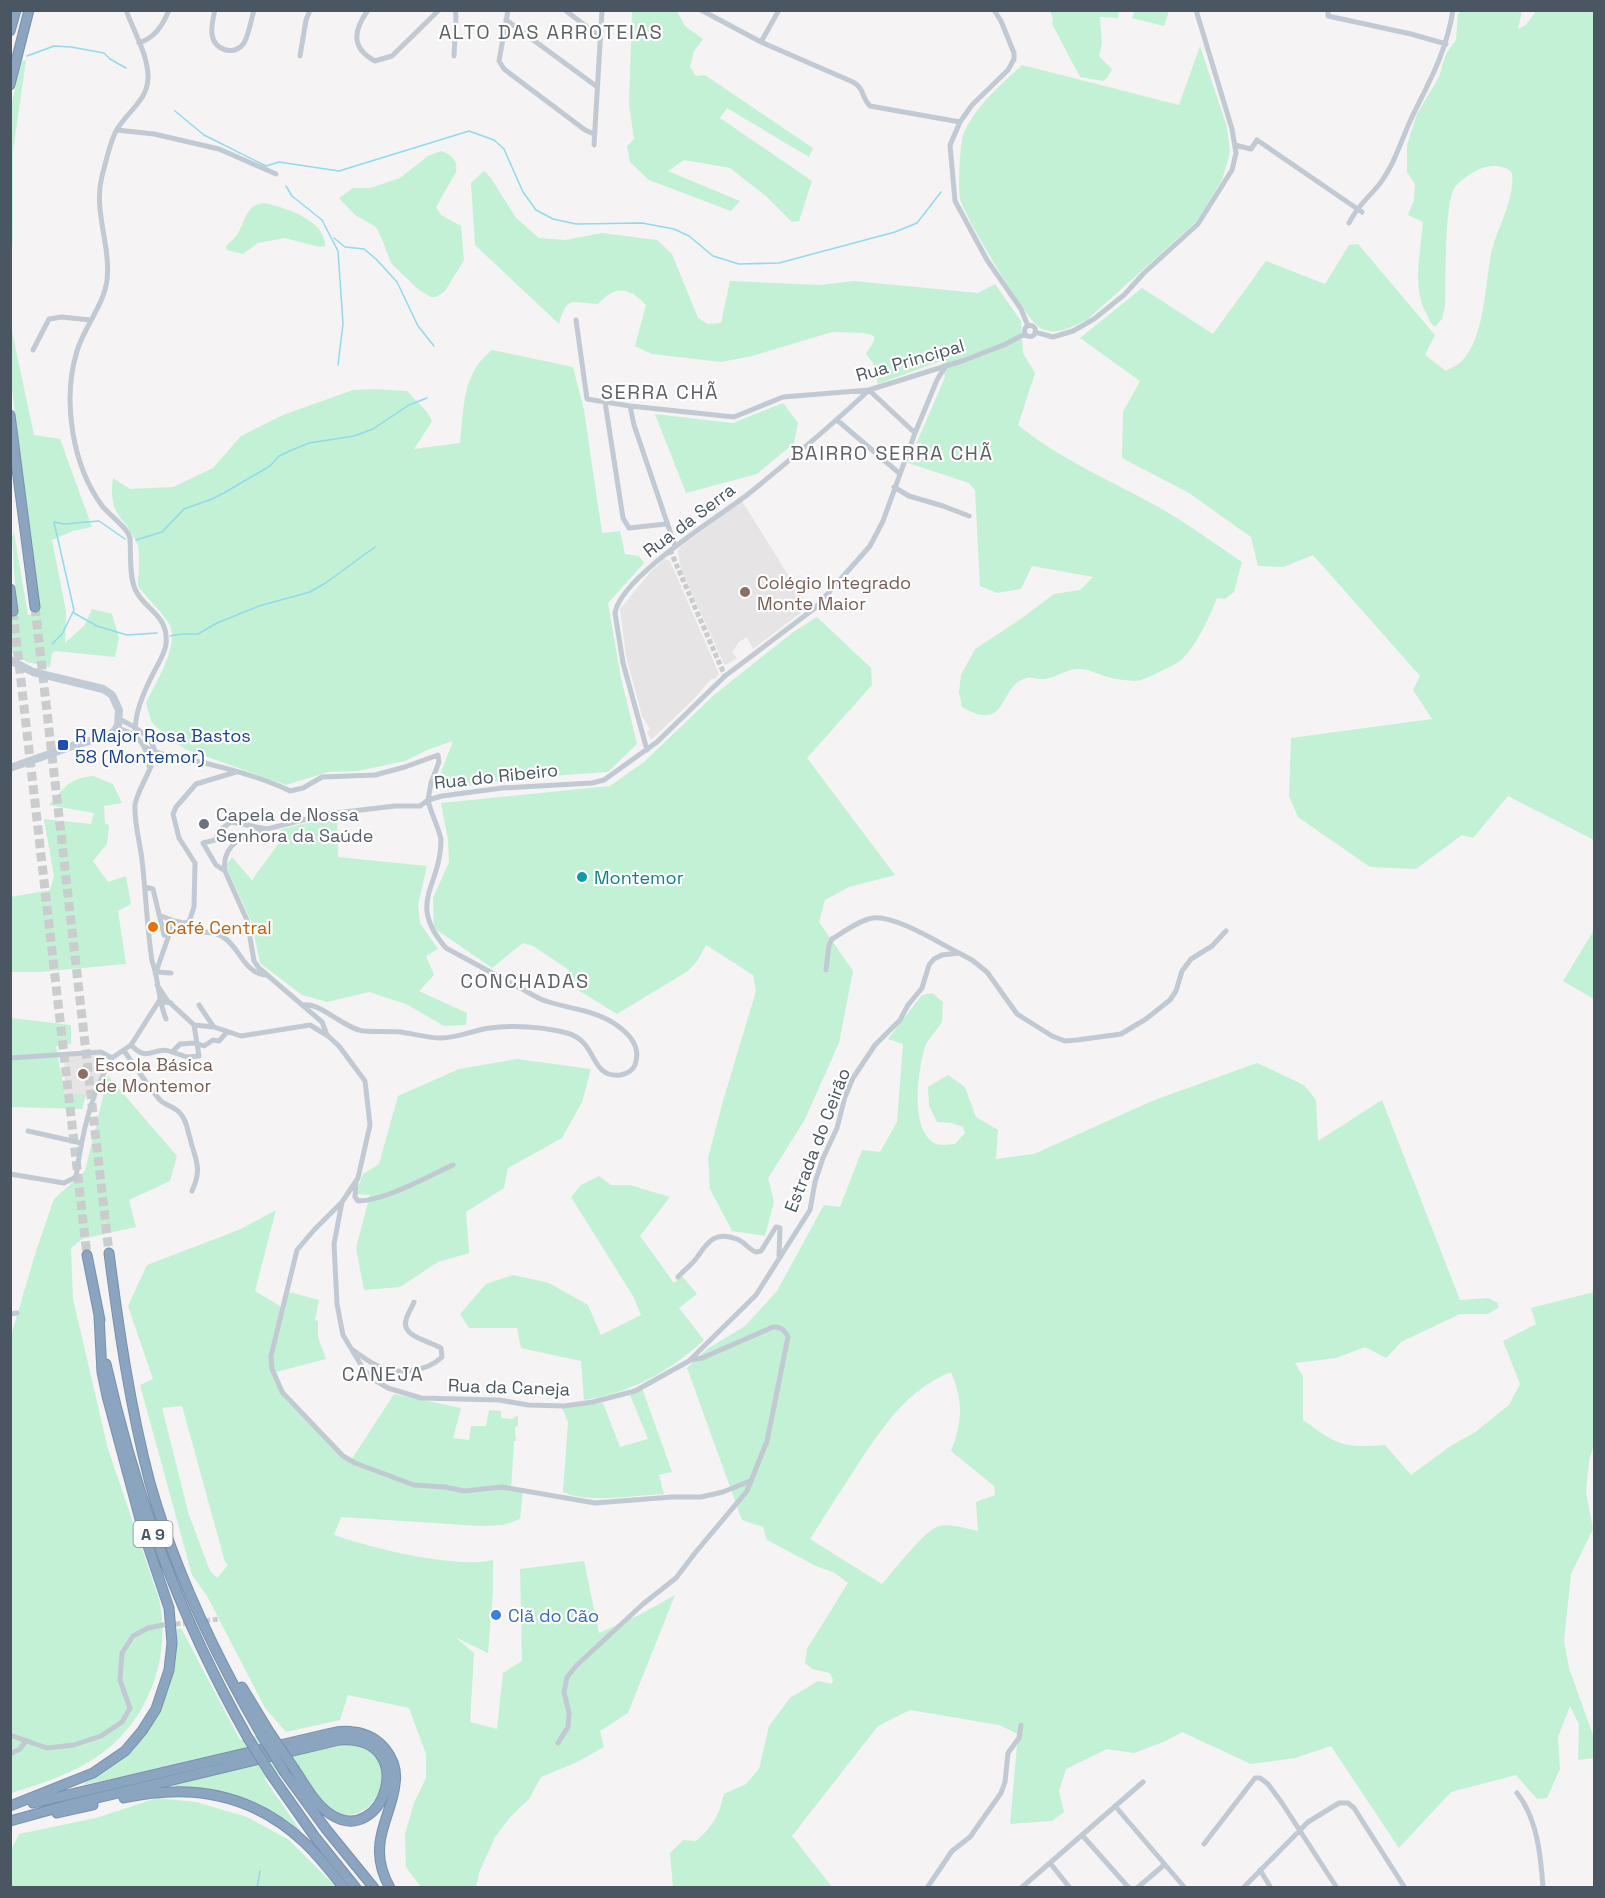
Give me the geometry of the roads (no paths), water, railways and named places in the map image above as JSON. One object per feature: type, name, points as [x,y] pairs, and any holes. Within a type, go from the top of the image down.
[{"type":"highway","points":[[10,31],[16,10]]},
{"type":"highway","points":[[10,85],[29,10]]},
{"type":"highway","points":[[10,415],[35,607]]},
{"type":"highway","points":[[10,589],[13,611]]},
{"type":"highway","name":"A 9","points":[[109,1253],[126,1373],[144,1457],[159,1511],[197,1610],[234,1685],[326,1829],[374,1887]]},
{"type":"highway","name":"A 9","points":[[87,1255],[106,1364],[140,1495],[159,1550],[198,1645],[248,1738],[272,1776],[315,1838],[356,1887]]},
{"type":"highway","points":[[10,1807],[93,1773],[124,1751],[142,1731],[156,1709],[169,1670],[172,1643],[169,1608],[141,1525],[107,1396],[102,1372],[99,1316]]},
{"type":"highway","points":[[10,1807],[327,1734],[355,1732],[372,1737],[384,1748],[393,1763],[394,1791],[380,1843],[381,1868],[390,1887]]},
{"type":"highway","points":[[10,1821],[339,1740],[360,1741],[375,1750],[386,1765],[388,1780],[383,1798],[373,1811],[360,1818],[346,1820],[323,1809],[290,1772]]},
{"type":"highway","points":[[31,1816],[70,1811],[147,1793],[186,1791],[216,1795],[256,1809],[288,1828],[313,1850],[344,1887]]},
{"type":"main road","points":[[10,660],[33,672],[103,689],[116,701],[118,724],[107,736],[10,768]]},
{"type":"street","points":[[126,10],[147,66],[148,80],[146,90],[117,130],[102,177],[99,209],[105,240],[106,282],[77,351],[71,386],[74,446],[83,471],[103,506],[128,533],[135,592],[156,612],[166,635],[166,646],[147,685],[135,728],[136,736]]},
{"type":"street","points":[[139,42],[158,32],[169,10]]},
{"type":"street","points":[[215,10],[211,34],[220,48],[230,51],[237,49],[245,41],[254,10]]},
{"type":"street","points":[[300,56],[310,10]]},
{"type":"street","points":[[368,10],[359,25],[356,38],[362,52],[375,61],[392,56],[439,10]]},
{"type":"street","points":[[454,10],[456,16],[454,57]]},
{"type":"street","points":[[508,10],[499,61],[504,69],[585,130],[594,134]]},
{"type":"street","points":[[565,10],[600,37]]},
{"type":"street","points":[[594,145],[602,10]]},
{"type":"street","points":[[701,10],[761,42],[853,82],[862,89],[870,106],[960,122]]},
{"type":"street","points":[[761,42],[779,10]]},
{"type":"street","points":[[994,10],[1001,21],[1014,53],[1014,59],[1008,70],[972,105],[960,122],[950,145],[955,201],[987,260],[1021,309],[1028,326]]},
{"type":"street","points":[[1035,332],[1053,337],[1073,331],[1094,319],[1124,295],[1202,218],[1232,170],[1236,157],[1235,145],[1196,10]]},
{"type":"street","points":[[1328,10],[1328,16],[1446,44]]},
{"type":"street","points":[[1349,223],[1377,187],[1395,158],[1434,75],[1446,44],[1453,10]]},
{"type":"street","points":[[506,20],[596,86]]},
{"type":"street","points":[[117,130],[154,134],[219,149],[276,174]]},
{"type":"street","points":[[1235,145],[1251,149],[1257,140],[1359,210]]},
{"type":"street","points":[[33,350],[49,319],[62,317],[90,320]]},
{"type":"street","name":"Rua Principal","points":[[576,321],[587,399],[734,417],[783,397],[869,390],[945,367],[1006,344],[1025,334]]},
{"type":"street","points":[[1028,326],[1034,327],[1035,332]]},
{"type":"street","points":[[1028,326],[1025,328],[1025,334],[1030,336],[1035,332]]},
{"type":"street","name":"Rua do Ribeiro","points":[[145,747],[165,757],[196,761],[263,779],[290,792],[303,788],[322,777],[375,775],[438,755],[440,762],[430,783],[428,800],[502,788],[591,783],[604,780],[657,742],[724,676],[815,608],[876,537],[915,433],[937,380],[945,367]]},
{"type":"street","points":[[869,390],[915,433]]},
{"type":"street","name":"Rua da Serra","points":[[647,750],[623,663],[615,613],[617,606],[649,568],[672,548],[735,504],[837,420],[869,390]]},
{"type":"street","points":[[605,402],[623,518],[629,528],[666,524]]},
{"type":"street","points":[[630,406],[672,548]]},
{"type":"street","points":[[837,420],[899,473]]},
{"type":"street","points":[[894,487],[909,496],[969,516]]},
{"type":"street","points":[[118,724],[135,728],[150,741],[154,752],[135,804],[150,949],[156,972],[159,1001],[166,1019]]},
{"type":"street","points":[[118,724],[136,736],[145,747],[149,768]]},
{"type":"street","points":[[189,922],[194,908],[196,870],[195,863],[179,837],[174,820],[176,807],[196,784],[237,771]]},
{"type":"street","points":[[428,800],[441,837],[426,914],[434,934],[446,948],[545,1001],[597,1015],[614,1023],[630,1037],[635,1048],[636,1061],[632,1069],[626,1074],[618,1075],[604,1072],[597,1065],[586,1043],[575,1035],[560,1032],[523,1027],[489,1028],[442,1038],[394,1031],[362,1031],[347,1026],[307,1004],[303,1005],[265,975],[254,961],[247,920],[225,871],[224,857],[228,850],[246,836],[267,829],[327,814],[395,806],[420,806],[428,800]]},
{"type":"street","points":[[225,871],[216,865],[203,843],[215,840],[220,830],[231,822],[267,829]]},
{"type":"street","points":[[145,887],[153,889],[165,935],[168,936]]},
{"type":"street","points":[[159,915],[174,921],[189,922]]},
{"type":"street","points":[[826,970],[829,945],[832,939],[874,918],[889,920],[903,924],[972,960],[987,972],[1017,1014],[1052,1036],[1065,1041],[1077,1040],[1121,1034],[1146,1019],[1170,1000],[1176,991],[1182,972],[1191,959],[1212,946],[1226,931]]},
{"type":"street","points":[[156,972],[174,921]]},
{"type":"street","points":[[189,922],[195,930],[222,936],[236,949],[242,960],[259,974],[265,975]]},
{"type":"street","name":"Estrada do Ceirão","points":[[779,1258],[810,1210],[815,1182],[837,1128],[853,1077],[875,1045],[900,1020],[908,1005],[922,988],[929,965],[934,959],[942,955],[959,953]]},
{"type":"street","points":[[156,972],[171,973]]},
{"type":"street","points":[[131,1045],[138,1053],[144,1054],[166,1049],[187,1057],[199,1056],[194,1025],[157,985]]},
{"type":"street","points":[[159,1001],[172,1003]]},
{"type":"street","points":[[10,1174],[64,1182],[76,1177],[81,1143],[91,1105],[104,1071],[112,1058],[131,1045],[159,1001]]},
{"type":"street","points":[[199,1005],[214,1027]]},
{"type":"street","name":"Rua da Caneja","points":[[303,1005],[322,1022],[328,1036],[339,1046],[365,1082],[370,1125],[356,1182],[342,1202],[334,1244],[337,1304],[343,1335],[364,1370],[388,1388],[421,1398],[499,1400],[528,1405],[564,1406],[592,1402],[635,1391],[689,1361]]},
{"type":"street","points":[[194,1025],[214,1027],[241,1036],[310,1025],[328,1036]]},
{"type":"street","points":[[172,1052],[180,1044],[204,1046],[213,1040],[219,1041],[227,1032]]},
{"type":"street","points":[[124,1051],[162,1102],[183,1117],[198,1163],[197,1181],[192,1191]]},
{"type":"street","points":[[10,1058],[101,1052],[112,1058]]},
{"type":"street","points":[[28,1131],[81,1143]]},
{"type":"street","points":[[356,1182],[355,1197],[363,1200],[387,1195],[453,1165]]},
{"type":"street","points":[[342,1202],[297,1250],[271,1356],[272,1369],[282,1392],[342,1456],[414,1485],[470,1491],[502,1487],[595,1503],[664,1497],[701,1497],[723,1492],[750,1481]]},
{"type":"street","points":[[678,1277],[697,1257],[705,1244],[717,1237],[726,1236],[738,1239],[756,1252],[760,1251],[776,1227],[780,1228],[779,1258],[756,1294],[689,1361]]},
{"type":"street","points":[[349,1348],[378,1367],[391,1371],[426,1367],[438,1361],[442,1357],[441,1348],[408,1333],[405,1327],[414,1302]]},
{"type":"street","points":[[558,1743],[568,1727],[564,1692],[567,1677],[643,1604],[676,1578],[747,1491],[767,1441],[788,1336],[780,1327],[773,1327],[702,1358],[689,1361]]},
{"type":"street","points":[[10,1735],[47,1748],[74,1745],[101,1736],[122,1722],[130,1708],[120,1680],[122,1653],[133,1636],[148,1628],[163,1625]]},
{"type":"street","points":[[927,1887],[952,1851],[970,1837],[1001,1793],[1005,1782],[1008,1753],[1019,1738],[1021,1725]]},
{"type":"street","points":[[10,1754],[20,1749],[25,1742]]},
{"type":"street","points":[[1204,1844],[1255,1778],[1260,1778],[1268,1784],[1337,1887]]},
{"type":"street","points":[[1022,1887],[1143,1782]]},
{"type":"street","points":[[1516,1793],[1523,1801],[1540,1848],[1544,1887]]},
{"type":"street","points":[[1243,1887],[1308,1822],[1344,1802],[1351,1805],[1405,1887]]},
{"type":"street","points":[[1115,1806],[1185,1887]]},
{"type":"street","points":[[1082,1835],[1128,1887]]},
{"type":"street","points":[[1050,1863],[1070,1887]]},
{"type":"street","points":[[1137,1887],[1164,1865]]},
{"type":"street","points":[[1260,1870],[1271,1887]]},
{"type":"waterway","points":[[27,56],[54,46],[71,47],[104,53],[126,68]]},
{"type":"waterway","points":[[175,111],[204,135],[266,166]]},
{"type":"waterway","points":[[266,166],[279,162],[339,171],[469,131],[494,140],[504,149],[523,192],[536,210],[553,219],[576,224],[642,223],[674,229],[689,236],[713,256],[739,264],[779,263],[895,232],[917,223],[941,192]]},
{"type":"waterway","points":[[286,186],[292,196],[322,220],[338,251],[343,324],[338,365]]},
{"type":"waterway","points":[[334,238],[345,247],[364,249],[376,259],[397,282],[418,326],[434,346]]},
{"type":"waterway","points":[[136,540],[162,532],[184,509],[224,493],[270,466],[279,456],[309,443],[354,436],[373,429],[409,405],[427,398]]},
{"type":"waterway","points":[[52,644],[62,634],[74,610],[54,522],[64,524],[99,521],[125,539]]},
{"type":"waterway","points":[[170,636],[198,634],[217,623],[259,606],[310,592],[375,547]]},
{"type":"waterway","points":[[74,613],[97,626],[127,635],[157,633]]},
{"type":"waterway","points":[[257,1888],[260,1871]]},
{"type":"tunnel","points":[[670,550],[725,676]]},
{"type":"tunnel","points":[[35,607],[109,1253]]},
{"type":"tunnel","points":[[13,611],[87,1255]]},
{"type":"tunnel","points":[[168,1625],[220,1619]]},
{"type":"place","name":"Colégio Integrado Monte Maior","points":[[745,592]]},
{"type":"place","name":"R Major Rosa Bastos 58 (Montemor)","points":[[63,745]]},
{"type":"place","name":"Capela de Nossa Senhora da Saúde","points":[[204,824]]},
{"type":"place","name":"Montemor","points":[[582,877]]},
{"type":"place","name":"Café Central","points":[[153,927]]},
{"type":"place","name":"Escola Básica de Montemor","points":[[83,1074]]},
{"type":"place","name":"Clã do Cão","points":[[496,1615]]},
{"type":"district","name":"ALTO DAS ARROTEIAS","points":[[551,32]]},
{"type":"district","name":"SERRA CHÃ","points":[[660,392]]},
{"type":"district","name":"BAIRRO SERRA CHÃ","points":[[892,453]]},
{"type":"district","name":"CONCHADAS","points":[[525,981]]},
{"type":"district","name":"CANEJA","points":[[383,1374]]}]
